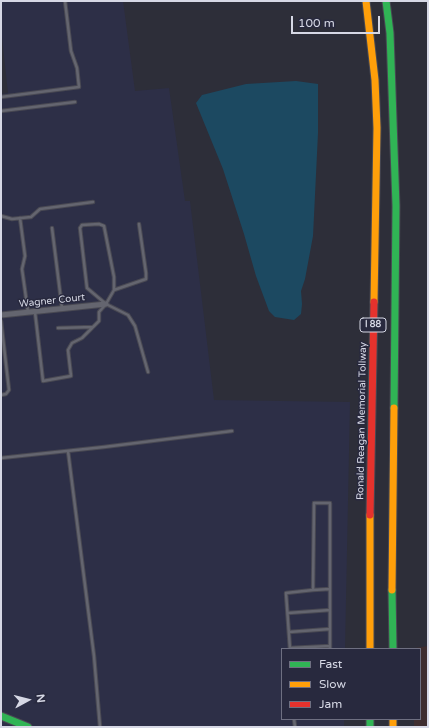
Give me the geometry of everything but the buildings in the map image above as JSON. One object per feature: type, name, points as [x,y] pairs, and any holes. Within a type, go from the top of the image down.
[{"type":"main road","name":"Ronald Reagan Memorial Tollway","points":[[366,1],[374,74],[377,128],[372,388],[370,648]]},
{"type":"main road","name":"I 88","points":[[386,1],[390,33],[396,206],[392,542],[393,648]]},
{"type":"main road","points":[[1,716],[28,727]]},
{"type":"street","name":"Wagner Court","points":[[1,315],[106,304]]},
{"type":"lane","points":[[1,97],[79,87],[77,68],[71,51],[65,1]]},
{"type":"lane","points":[[1,111],[75,102]]},
{"type":"lane","points":[[1,216],[12,219],[31,217],[40,209],[93,202]]},
{"type":"lane","points":[[20,218],[25,256],[22,269],[28,312]]},
{"type":"lane","points":[[35,312],[43,381],[71,376],[68,350],[72,343],[82,338],[99,321],[99,312],[106,304],[114,290],[114,277],[104,226],[99,224],[82,225],[80,228],[87,288],[106,304],[128,315],[135,326],[148,372]]},
{"type":"lane","points":[[114,290],[146,279],[139,224]]},
{"type":"lane","points":[[52,228],[62,308]]},
{"type":"lane","points":[[1,321],[9,390],[6,394],[1,395]]},
{"type":"lane","points":[[58,328],[93,327]]},
{"type":"lane","points":[[1,458],[232,431]]},
{"type":"lane","points":[[68,451],[94,656],[100,727]]},
{"type":"lane","points":[[313,590],[314,503],[330,503],[330,589],[330,647],[290,648],[286,593],[330,589]]},
{"type":"lane","points":[[288,613],[330,610]]},
{"type":"lane","points":[[289,632],[330,630]]},
{"type":"shaded area","points":[[1,1],[123,1],[135,91],[169,88],[185,201],[190,201],[214,400],[350,402],[345,648],[281,648],[281,720],[344,720],[344,727],[1,727],[1,94],[8,93],[1,28]]},
{"type":"shaded area","points":[[296,81],[318,84],[318,133],[313,236],[305,279],[301,291],[301,314],[294,320],[275,317],[269,311],[256,276],[223,169],[196,103],[202,95],[246,84]]},
{"type":"shaded area","points":[[428,646],[428,727],[414,727],[414,720],[421,720],[421,648],[415,648]]},
{"type":"traffic: fast","points":[[386,1],[390,33],[396,206],[394,408]]},
{"type":"traffic: fast","points":[[392,590],[393,648]]},
{"type":"traffic: fast","points":[[1,716],[28,727]]},
{"type":"traffic: fast","points":[[370,720],[370,727]]},
{"type":"traffic: slow","points":[[366,1],[375,80],[377,128],[374,302]]},
{"type":"traffic: slow","points":[[392,590],[394,408]]},
{"type":"traffic: slow","points":[[370,515],[370,648]]},
{"type":"traffic: slow","points":[[393,720],[393,727]]},
{"type":"traffic: jam","points":[[370,515],[374,302]]}]
